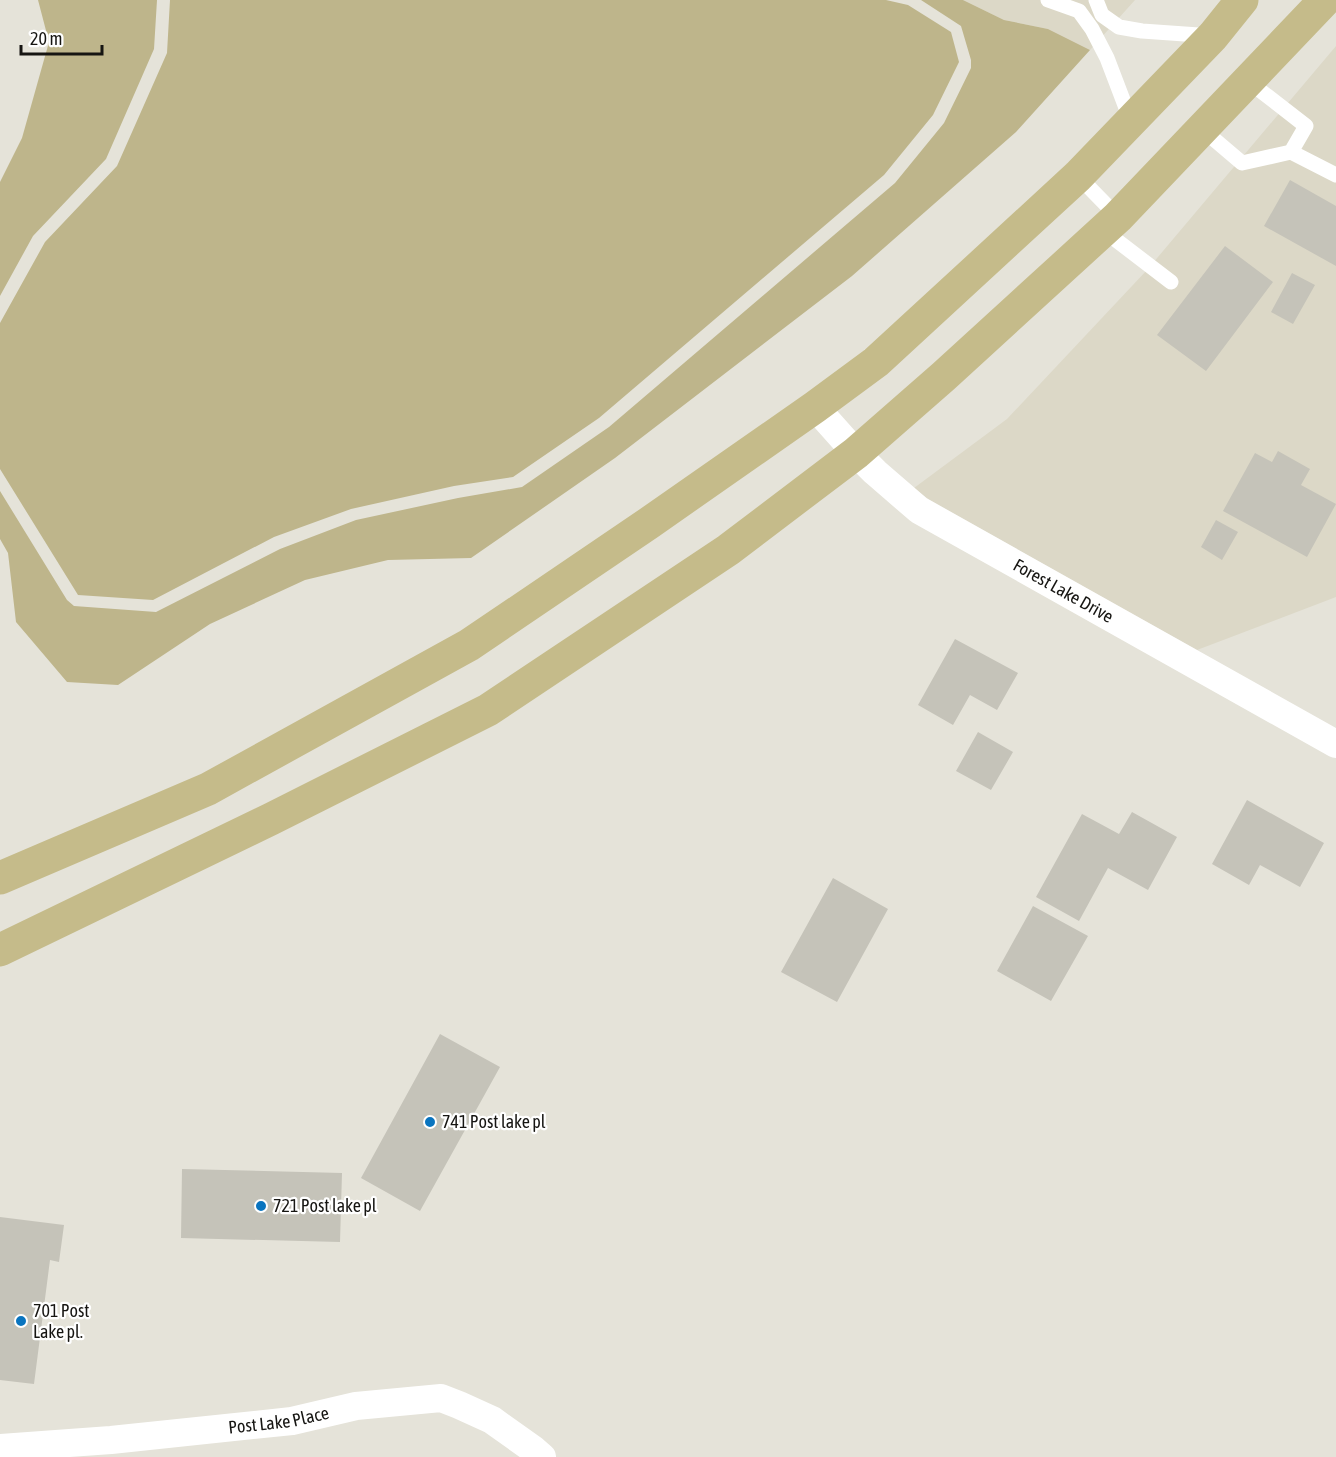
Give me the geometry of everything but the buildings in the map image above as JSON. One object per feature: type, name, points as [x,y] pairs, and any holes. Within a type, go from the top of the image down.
[{"type":"main road","points":[[0,878],[208,789],[469,645],[815,407],[876,362],[1078,176],[1213,36],[1242,0]]},
{"type":"main road","points":[[0,950],[271,819],[488,710],[728,550],[856,453],[1110,224],[1325,0]]},
{"type":"street","name":"Forest Lake Drive","points":[[815,407],[884,482],[920,510],[1336,744]]},
{"type":"street","name":"Post Lake Place","points":[[0,1448],[111,1440],[281,1422],[356,1406],[441,1398],[492,1420],[542,1457]]},
{"type":"lane","points":[[1048,0],[1082,6],[1107,58],[1131,121]]},
{"type":"lane","points":[[1096,0],[1102,15],[1119,27],[1213,36]]},
{"type":"lane","points":[[1248,81],[1306,126],[1291,152]]},
{"type":"lane","points":[[1202,129],[1242,163],[1291,152],[1336,175]]},
{"type":"lane","points":[[1078,176],[1110,224],[1171,282]]},
{"type":"shaded area","points":[[38,0],[157,0],[154,49],[106,159],[33,236],[0,296],[0,182],[22,138],[49,42]]},
{"type":"shaded area","points":[[170,0],[886,0],[908,5],[951,32],[959,62],[933,115],[884,175],[599,418],[513,477],[454,486],[351,509],[274,537],[153,600],[78,595],[0,469],[0,323],[45,242],[117,166],[167,53]]},
{"type":"shaded area","points":[[921,0],[963,0],[1004,20],[1048,29],[1090,50],[1016,132],[852,276],[615,458],[471,558],[388,560],[305,580],[210,624],[118,685],[67,682],[16,622],[8,553],[0,539],[0,491],[67,600],[74,606],[156,612],[280,549],[356,520],[522,487],[609,427],[895,183],[944,123],[971,68],[971,60],[961,26]]},
{"type":"shaded area","points":[[963,0],[1135,0],[1090,50],[1048,29],[1004,20]]},
{"type":"shaded area","points":[[1336,46],[1336,597],[1197,650],[928,499],[914,488],[1007,419],[1147,270]]},
{"type":"place","name":"741 Post lake pl","points":[[430,1122]]},
{"type":"place","name":"721 Post lake pl","points":[[261,1206]]},
{"type":"place","name":"701 Post Lake pl.","points":[[21,1321]]}]
